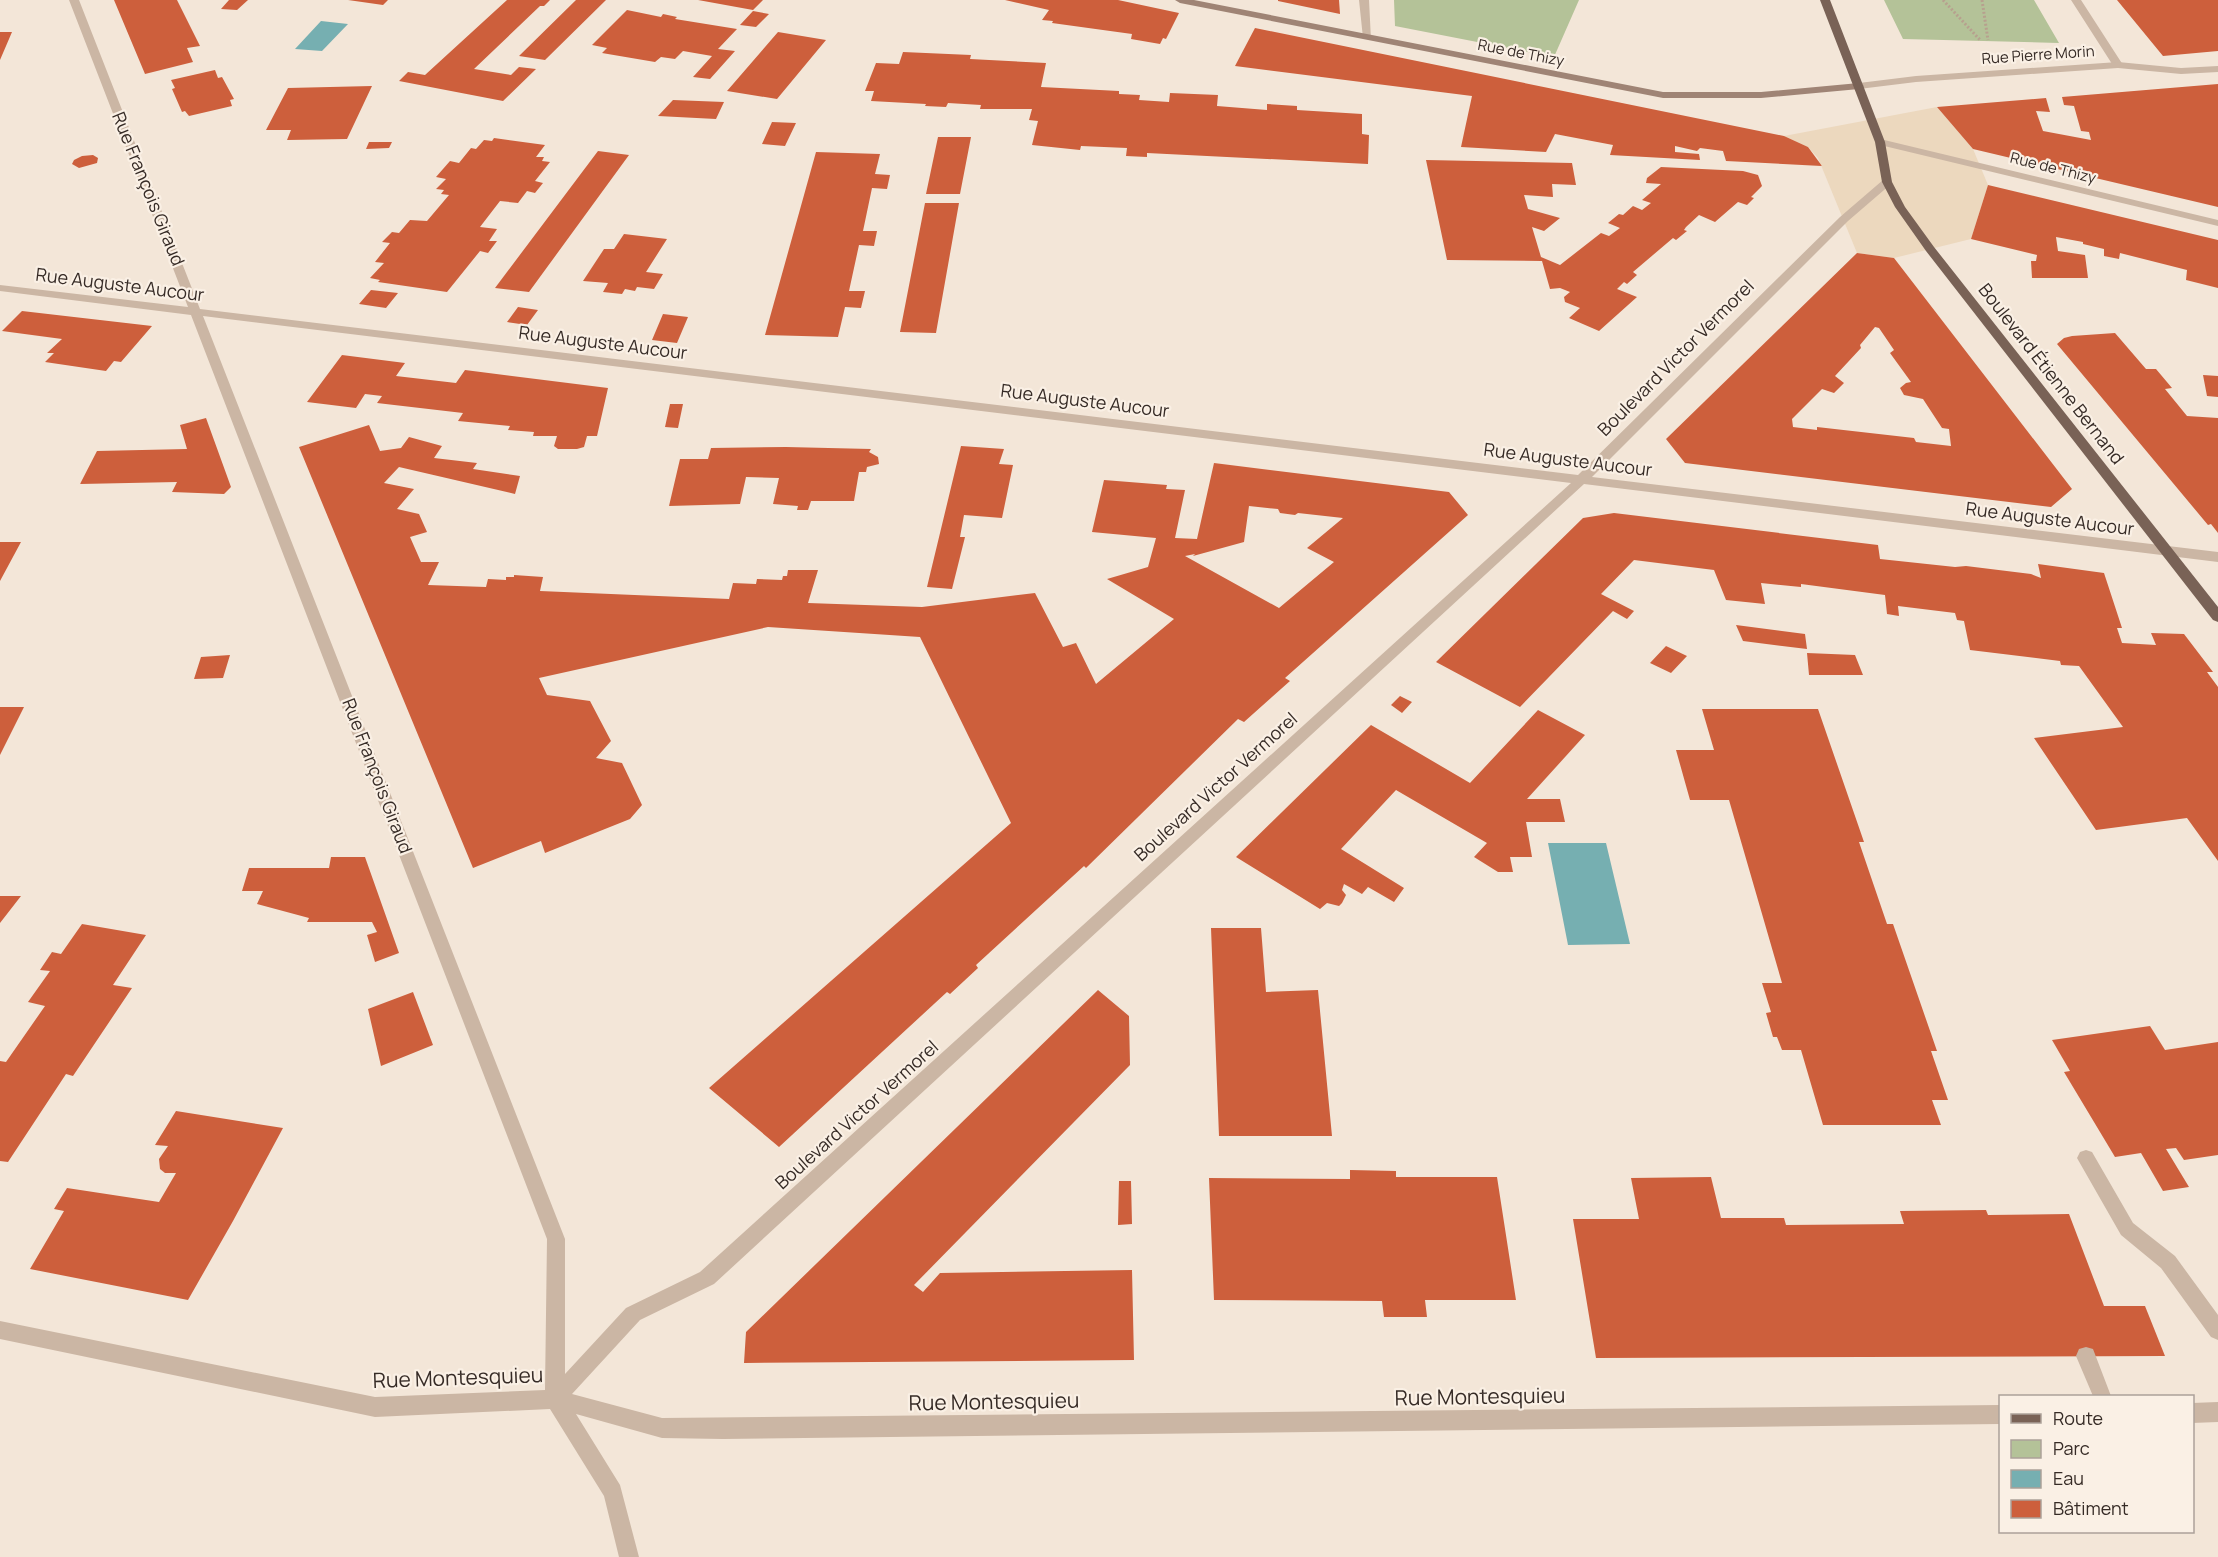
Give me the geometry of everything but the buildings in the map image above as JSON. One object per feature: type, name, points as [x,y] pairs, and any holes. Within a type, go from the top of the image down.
[{"type":"main road","name":"Rue de Thizy","points":[[1180,0],[1663,95],[1712,98],[1758,97],[1859,86]]},
{"type":"main road","name":"Boulevard Étienne Bernand","points":[[1826,0],[1880,142],[1887,182],[1900,207],[1930,249],[2218,617]]},
{"type":"street","name":"Rue François Giraud","points":[[74,0],[556,1239],[555,1399]]},
{"type":"street","points":[[1364,0],[1368,38]]},
{"type":"street","points":[[2076,0],[2118,65]]},
{"type":"street","name":"Rue Pierre Morin","points":[[1859,86],[1916,79],[2118,65],[2181,71],[2218,69]]},
{"type":"street","name":"Rue de Thizy","points":[[1880,142],[2218,223]]},
{"type":"street","name":"Boulevard Victor Vermorel","points":[[555,1399],[633,1314],[707,1278],[1537,522],[1850,213],[1887,182]]},
{"type":"street","name":"Rue Auguste Aucour","points":[[0,288],[2218,557]]},
{"type":"street","points":[[2086,1158],[2127,1229],[2168,1262],[2218,1330]]},
{"type":"street","name":"Rue Montesquieu","points":[[0,1330],[375,1407],[555,1399],[662,1428],[1999,1414]]},
{"type":"street","points":[[2086,1356],[2102,1395]]},
{"type":"street","points":[[555,1399],[613,1492],[629,1557]]},
{"type":"street","points":[[2194,1413],[2218,1412]]},
{"type":"path","points":[[1942,0],[1982,41]]},
{"type":"path","points":[[1982,0],[1989,50]]},
{"type":"green space","points":[[1394,0],[1579,0],[1554,57],[1395,26]]},
{"type":"green space","points":[[1884,0],[2034,0],[2059,43],[1903,39]]},
{"type":"shaded area","points":[[1937,107],[1973,149],[1988,185],[1971,239],[1894,258],[1857,253],[1818,158],[1808,147],[1784,136]]},
{"type":"water","points":[[321,21],[348,24],[322,51],[295,49]]},
{"type":"water","points":[[1548,843],[1606,843],[1630,944],[1568,945]]}]
